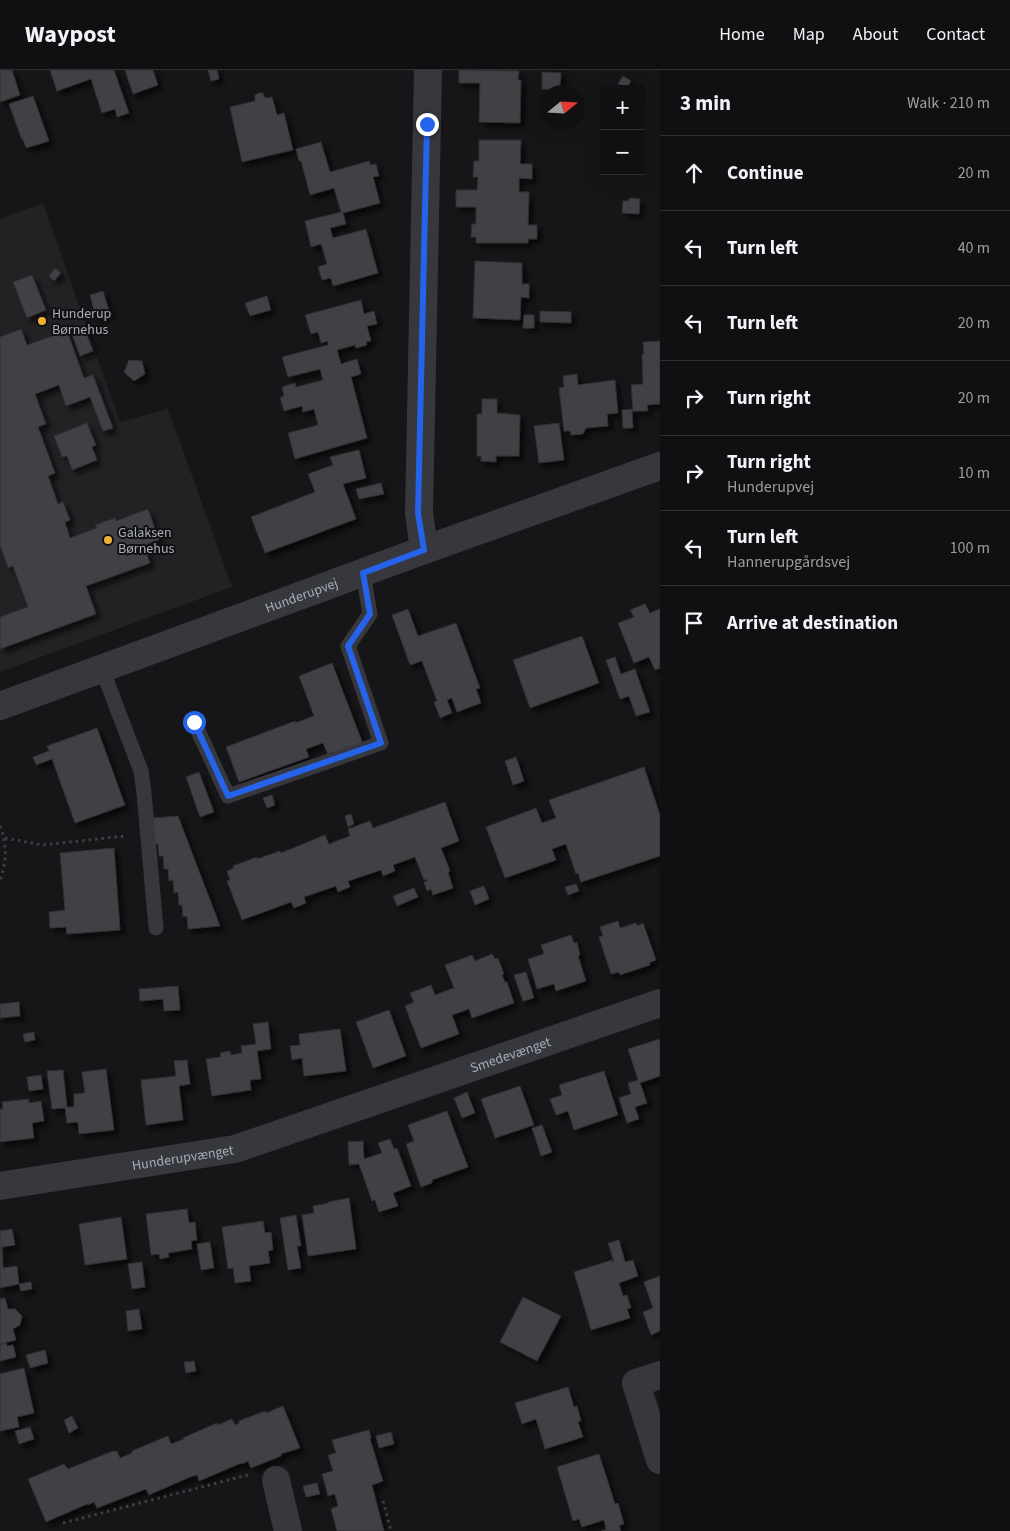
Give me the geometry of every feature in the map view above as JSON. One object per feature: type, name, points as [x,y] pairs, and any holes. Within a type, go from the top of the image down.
[{"type":"street","points":[[424,550],[418,513],[428,70]]},
{"type":"street","name":"Hunderupvej","points":[[0,706],[424,550],[660,466]]},
{"type":"street","name":"Smedevænget","points":[[359,1105],[660,1002]]},
{"type":"street","name":"Hunderupvænget","points":[[0,1186],[235,1149],[359,1105]]},
{"type":"street","points":[[660,1375],[636,1383],[660,1460]]},
{"type":"street","points":[[276,1480],[288,1531]]},
{"type":"lane","points":[[194,722],[228,796],[381,743],[348,646],[370,614],[363,573]]},
{"type":"lane","points":[[102,669],[141,771],[156,928]]},
{"type":"path","points":[[0,826],[5,838],[5,867],[0,880]]},
{"type":"path","points":[[5,838],[43,845],[148,834]]},
{"type":"path","points":[[63,1523],[269,1469],[276,1480]]},
{"type":"path","points":[[383,1501],[390,1531]]},
{"type":"shaded area","name":"Galaksen Børnehus","points":[[43,203],[120,422],[168,409],[232,587],[0,672],[0,219]]},
{"type":"building","points":[[0,70],[12,70],[20,95],[0,102]]},
{"type":"building","points":[[50,70],[114,70],[129,113],[117,117],[115,109],[102,113],[91,79],[57,91]]},
{"type":"building","points":[[125,70],[153,70],[158,85],[133,94]]},
{"type":"building","points":[[208,70],[217,70],[219,79],[211,81]]},
{"type":"building","points":[[459,70],[519,71],[518,80],[521,80],[520,123],[479,122],[480,83],[459,83]]},
{"type":"building","points":[[542,72],[561,73],[560,85],[542,85]]},
{"type":"building","points":[[623,76],[631,81],[628,85],[618,84]]},
{"type":"building","points":[[263,93],[265,98],[272,97],[277,115],[284,113],[293,150],[242,162],[230,107],[255,101],[255,95]]},
{"type":"building","points":[[33,96],[49,141],[26,148],[9,104]]},
{"type":"building","points":[[479,140],[521,140],[520,164],[532,164],[532,179],[519,178],[519,192],[529,192],[528,225],[537,225],[537,239],[528,239],[528,243],[476,243],[476,237],[471,237],[472,224],[476,224],[476,207],[456,207],[456,190],[477,190],[478,177],[473,177],[474,161],[479,161]]},
{"type":"building","points":[[321,142],[330,172],[369,161],[370,165],[376,164],[379,176],[373,177],[380,203],[343,213],[346,224],[330,228],[333,238],[366,229],[378,273],[333,286],[331,278],[322,280],[318,267],[327,264],[321,244],[311,247],[305,221],[341,212],[334,188],[310,195],[296,149]]},
{"type":"building","points":[[629,198],[640,199],[639,214],[622,213],[623,201],[629,201]]},
{"type":"building","points":[[475,261],[522,263],[522,284],[529,284],[529,298],[521,297],[520,320],[473,318]]},
{"type":"building","points":[[55,268],[61,273],[54,281],[49,276]]},
{"type":"building","points":[[32,275],[46,310],[27,318],[13,282]]},
{"type":"building","points":[[103,291],[110,314],[96,318],[90,295]]},
{"type":"building","points":[[267,296],[271,310],[250,316],[245,303]]},
{"type":"building","points":[[361,300],[364,314],[374,311],[377,324],[367,326],[371,341],[366,342],[367,345],[356,348],[355,345],[337,350],[341,364],[357,359],[361,374],[351,377],[367,438],[295,459],[288,433],[318,425],[314,409],[303,412],[302,406],[284,411],[280,398],[284,396],[282,387],[295,383],[296,387],[323,380],[320,369],[288,377],[282,357],[328,345],[328,341],[321,343],[318,332],[311,334],[305,315]]},
{"type":"building","points":[[540,311],[571,312],[571,323],[540,322]]},
{"type":"building","points":[[524,315],[534,315],[534,328],[523,328]]},
{"type":"building","points":[[84,327],[93,351],[80,356],[71,331]]},
{"type":"building","points":[[21,329],[27,345],[67,331],[84,378],[93,375],[113,428],[103,431],[90,397],[66,406],[59,385],[35,394],[46,424],[38,427],[55,473],[48,476],[58,504],[63,502],[70,520],[65,522],[70,538],[97,528],[95,525],[115,518],[116,521],[148,509],[159,540],[144,545],[150,563],[86,586],[96,614],[0,649],[0,617],[28,607],[13,566],[8,568],[0,545],[0,337]]},
{"type":"building","points":[[660,341],[660,404],[647,405],[648,411],[632,411],[633,428],[623,428],[622,410],[633,409],[631,385],[643,384],[643,342]]},
{"type":"building","points":[[129,360],[142,361],[145,374],[134,381],[124,372]]},
{"type":"building","points":[[577,374],[578,385],[615,380],[618,413],[607,414],[608,426],[586,428],[583,434],[571,435],[570,431],[564,431],[559,388],[564,387],[563,376]]},
{"type":"building","points":[[482,399],[497,399],[497,413],[520,415],[519,456],[496,456],[496,462],[481,461],[481,456],[477,456],[477,414],[482,414]]},
{"type":"building","points":[[87,423],[96,445],[92,447],[97,460],[72,470],[67,456],[62,457],[54,436]]},
{"type":"building","points":[[559,423],[564,460],[539,463],[534,426]]},
{"type":"building","points":[[359,450],[366,478],[343,484],[356,519],[265,553],[251,517],[315,492],[308,474],[333,465],[330,457]]},
{"type":"building","points":[[381,483],[384,494],[359,499],[356,489]]},
{"type":"building","points":[[645,604],[650,613],[660,609],[660,668],[655,670],[649,657],[634,663],[618,623],[634,617],[630,610]]},
{"type":"building","points":[[408,609],[418,636],[456,623],[480,688],[476,689],[481,703],[457,712],[452,698],[447,700],[452,713],[440,718],[434,702],[437,701],[422,661],[410,665],[392,615]]},
{"type":"building","points":[[582,636],[599,683],[530,708],[513,660]]},
{"type":"building","points":[[615,657],[621,674],[635,669],[650,712],[636,716],[629,696],[620,699],[606,660]]},
{"type":"building","points":[[332,663],[363,744],[329,757],[323,743],[306,749],[309,757],[239,782],[226,747],[295,721],[295,723],[314,716],[299,676]]},
{"type":"building","points":[[97,728],[125,805],[75,823],[52,759],[36,765],[33,757],[49,751],[47,746]]},
{"type":"building","points":[[516,757],[524,781],[513,785],[505,761]]},
{"type":"building","points":[[644,767],[660,815],[660,856],[581,882],[578,873],[576,874],[566,844],[552,849],[556,860],[505,878],[486,827],[536,808],[542,823],[556,818],[549,800]]},
{"type":"building","points":[[199,772],[214,812],[200,817],[186,777]]},
{"type":"building","points":[[272,795],[275,805],[267,808],[263,798]]},
{"type":"building","points":[[445,802],[459,841],[441,848],[450,871],[448,872],[453,888],[433,895],[431,889],[427,891],[424,882],[427,881],[426,879],[424,880],[415,857],[393,865],[395,871],[383,876],[381,870],[348,881],[350,887],[338,892],[336,886],[304,897],[306,903],[294,908],[291,902],[242,920],[227,881],[230,880],[227,871],[234,868],[233,866],[257,857],[257,859],[280,851],[281,853],[325,835],[329,844],[350,836],[348,829],[370,821],[373,828]]},
{"type":"building","points":[[351,814],[354,824],[348,827],[345,816]]},
{"type":"building","points":[[178,816],[220,926],[188,929],[187,916],[183,917],[182,905],[179,905],[178,892],[174,893],[173,880],[169,881],[168,869],[164,869],[163,856],[159,856],[158,844],[155,844],[153,818]]},
{"type":"building","points":[[114,848],[120,930],[67,934],[66,927],[50,928],[49,912],[65,910],[60,853]]},
{"type":"building","points":[[576,884],[579,891],[568,895],[565,887]]},
{"type":"building","points":[[484,886],[489,899],[475,905],[470,891]]},
{"type":"building","points":[[414,888],[418,897],[397,906],[393,896]]},
{"type":"building","points":[[618,921],[620,928],[636,923],[637,926],[643,923],[656,960],[649,963],[650,965],[620,975],[619,972],[611,974],[599,937],[603,936],[600,927]]},
{"type":"building","points":[[571,935],[574,943],[577,942],[580,955],[578,956],[586,981],[556,991],[554,984],[537,989],[528,959],[544,954],[541,945]]},
{"type":"building","points":[[492,954],[495,959],[498,958],[504,974],[502,975],[505,982],[507,982],[514,1003],[472,1018],[469,1009],[452,1015],[459,1034],[421,1048],[405,1006],[414,1002],[410,993],[431,985],[435,995],[454,988],[445,965],[472,955],[475,961]]},
{"type":"building","points":[[526,972],[534,998],[523,1001],[514,975]]},
{"type":"building","points":[[178,986],[180,1010],[164,1011],[163,999],[140,1001],[139,989]]},
{"type":"building","points":[[19,1002],[20,1016],[0,1018],[0,1004]]},
{"type":"building","points":[[389,1010],[406,1056],[373,1068],[356,1022]]},
{"type":"building","points":[[268,1022],[271,1049],[257,1051],[261,1079],[250,1080],[251,1090],[212,1096],[206,1059],[221,1057],[220,1053],[230,1051],[231,1055],[242,1053],[241,1046],[256,1044],[253,1024]]},
{"type":"building","points":[[340,1029],[346,1071],[304,1076],[302,1058],[292,1060],[290,1046],[300,1045],[299,1034]]},
{"type":"building","points":[[34,1032],[35,1040],[25,1042],[23,1034]]},
{"type":"building","points":[[660,1039],[660,1076],[640,1083],[647,1103],[635,1107],[639,1119],[627,1123],[619,1098],[631,1094],[628,1083],[638,1080],[628,1049]]},
{"type":"building","points":[[187,1060],[190,1084],[179,1086],[183,1120],[146,1125],[141,1080],[176,1076],[174,1061]]},
{"type":"building","points":[[106,1069],[114,1130],[79,1134],[78,1122],[67,1123],[65,1108],[52,1109],[47,1071],[63,1070],[67,1107],[74,1107],[74,1094],[85,1093],[82,1072]]},
{"type":"building","points":[[604,1071],[618,1115],[574,1130],[568,1111],[556,1115],[550,1099],[562,1095],[559,1085]]},
{"type":"building","points":[[41,1075],[43,1089],[29,1091],[27,1077]]},
{"type":"building","points":[[520,1086],[534,1125],[495,1138],[481,1099]]},
{"type":"building","points":[[467,1092],[475,1113],[462,1118],[454,1098]]},
{"type":"building","points":[[29,1099],[29,1103],[41,1101],[44,1121],[32,1123],[34,1138],[0,1142],[0,1109],[3,1109],[2,1102]]},
{"type":"building","points":[[447,1111],[468,1167],[432,1180],[432,1183],[421,1187],[406,1144],[414,1141],[408,1125]]},
{"type":"building","points":[[542,1125],[552,1152],[541,1156],[532,1128]]},
{"type":"building","points":[[390,1139],[394,1149],[397,1148],[411,1186],[393,1193],[398,1206],[379,1212],[375,1200],[372,1201],[359,1164],[349,1165],[348,1142],[363,1141],[364,1159],[382,1153],[378,1143]]},
{"type":"building","points":[[349,1198],[356,1249],[308,1256],[302,1215],[314,1213],[313,1206]]},
{"type":"building","points":[[187,1209],[189,1223],[195,1222],[197,1240],[191,1241],[192,1249],[168,1253],[169,1257],[160,1259],[159,1254],[151,1255],[146,1214]]},
{"type":"building","points":[[296,1215],[301,1246],[297,1246],[301,1268],[288,1270],[280,1218]]},
{"type":"building","points":[[121,1217],[127,1259],[85,1265],[79,1224]]},
{"type":"building","points":[[263,1221],[265,1233],[271,1232],[273,1250],[268,1251],[270,1263],[249,1266],[251,1281],[235,1283],[233,1268],[228,1269],[222,1227]]},
{"type":"building","points":[[12,1229],[15,1245],[2,1247],[3,1268],[17,1266],[19,1284],[0,1288],[0,1231]]},
{"type":"building","points":[[619,1240],[625,1262],[633,1260],[638,1276],[619,1283],[623,1296],[627,1295],[631,1308],[627,1309],[630,1318],[591,1330],[574,1272],[612,1260],[613,1263],[608,1243]]},
{"type":"building","points":[[210,1242],[214,1268],[201,1270],[197,1244]]},
{"type":"building","points":[[142,1262],[145,1287],[132,1289],[128,1264]]},
{"type":"building","points":[[660,1276],[660,1331],[651,1335],[643,1312],[653,1308],[644,1282]]},
{"type":"building","points":[[31,1282],[32,1289],[21,1291],[19,1284]]},
{"type":"building","points":[[523,1297],[561,1316],[537,1361],[500,1342]]},
{"type":"building","points":[[5,1298],[8,1309],[15,1309],[22,1316],[20,1325],[13,1329],[16,1340],[0,1344],[0,1299]]},
{"type":"building","points":[[139,1309],[142,1329],[128,1331],[126,1311]]},
{"type":"building","points":[[6,1343],[7,1346],[13,1345],[16,1357],[0,1361],[0,1345]]},
{"type":"building","points":[[45,1350],[48,1363],[30,1368],[26,1355]]},
{"type":"building","points":[[194,1361],[196,1371],[186,1373],[184,1362]]},
{"type":"building","points":[[24,1368],[34,1413],[17,1417],[19,1427],[0,1431],[0,1374]]},
{"type":"building","points":[[568,1387],[574,1407],[577,1406],[581,1421],[578,1422],[583,1437],[545,1449],[536,1419],[522,1424],[515,1403]]},
{"type":"building","points":[[283,1406],[300,1448],[281,1454],[281,1456],[251,1468],[248,1461],[199,1481],[197,1475],[190,1477],[149,1495],[146,1489],[97,1508],[94,1502],[87,1504],[46,1522],[28,1479],[64,1464],[68,1469],[113,1451],[117,1451],[120,1458],[168,1436],[171,1444],[217,1423],[218,1425],[232,1419],[235,1425],[239,1421]]},
{"type":"building","points":[[72,1416],[78,1428],[69,1433],[64,1420]]},
{"type":"building","points":[[30,1427],[34,1439],[19,1444],[15,1431]]},
{"type":"building","points":[[369,1430],[383,1481],[372,1485],[384,1531],[337,1531],[331,1509],[338,1506],[335,1494],[328,1496],[322,1474],[333,1471],[328,1455],[336,1453],[332,1440]]},
{"type":"building","points":[[391,1432],[394,1444],[379,1448],[376,1436]]},
{"type":"building","points":[[599,1454],[615,1504],[618,1503],[624,1524],[619,1526],[621,1531],[601,1531],[606,1529],[604,1520],[582,1527],[579,1519],[573,1521],[557,1467]]},
{"type":"building","points":[[317,1483],[320,1494],[306,1497],[303,1486]]},
{"type":"place","name":"Hunderup Børnehus","points":[[42,321]]},
{"type":"place","name":"Galaksen Børnehus","points":[[108,540]]},
{"type":"route","points":[[194,722],[228,796],[381,743],[348,646],[370,614],[363,573],[424,550],[418,513],[427,124]]}]
